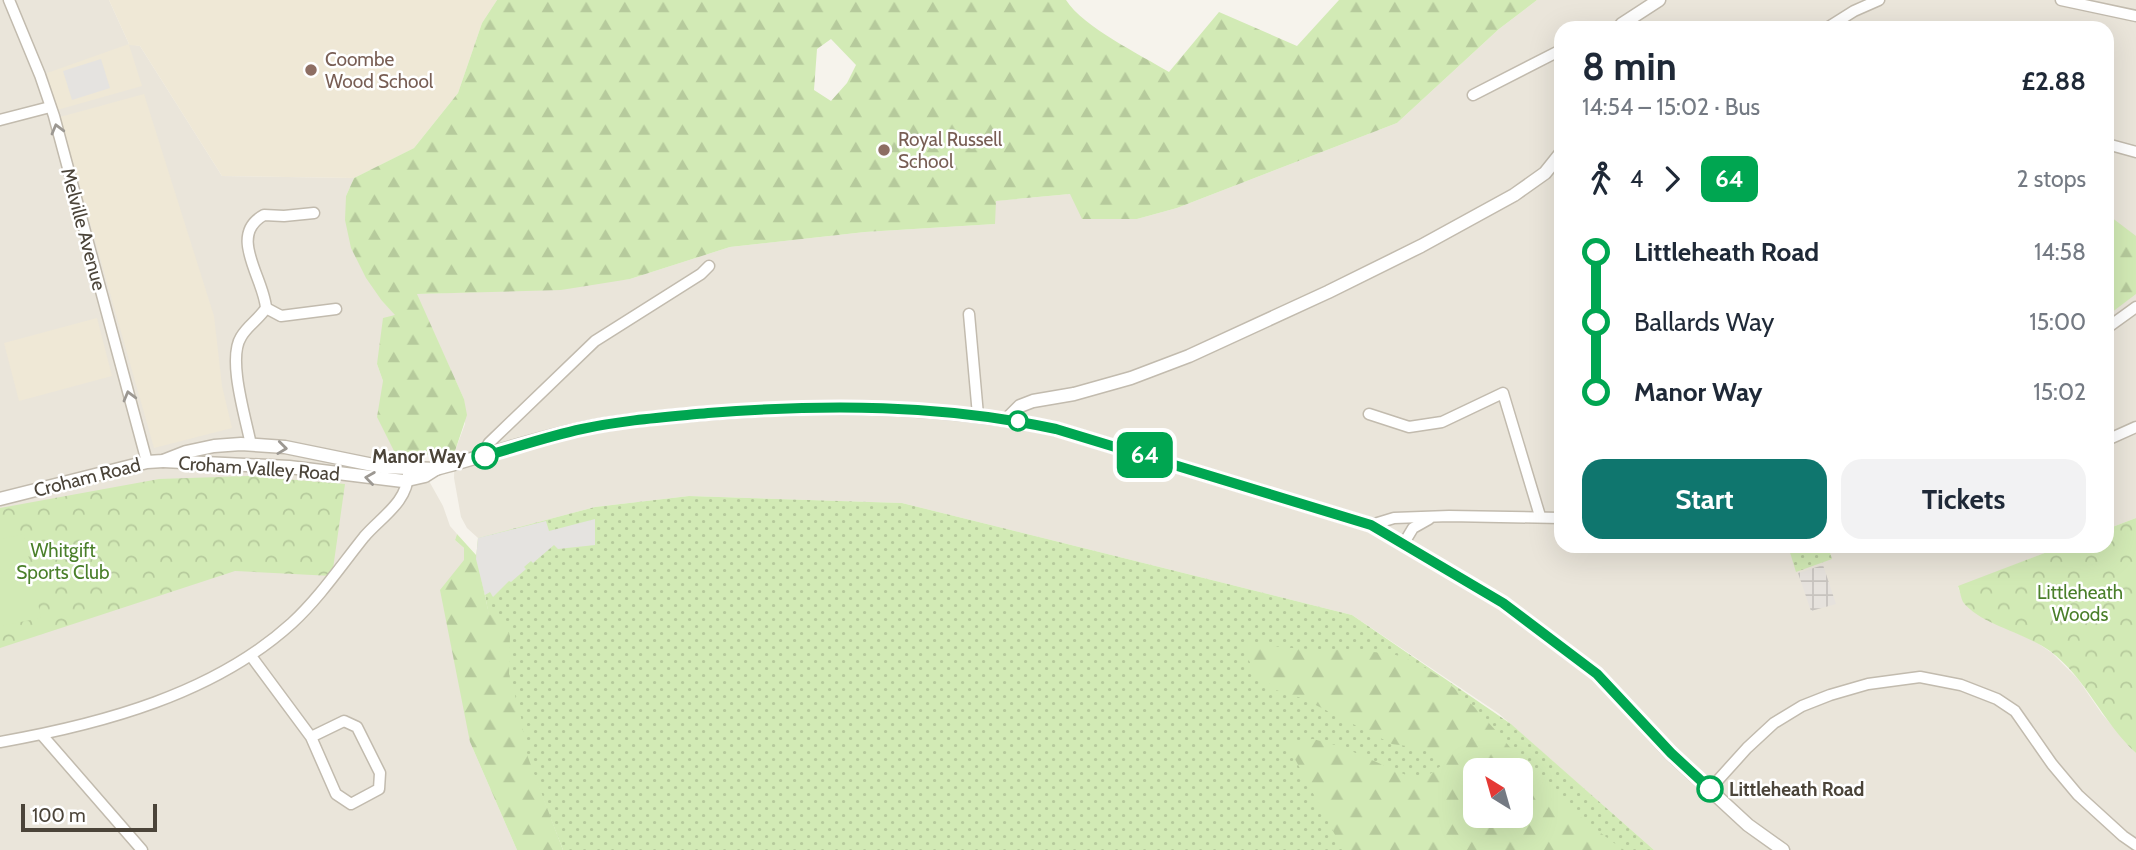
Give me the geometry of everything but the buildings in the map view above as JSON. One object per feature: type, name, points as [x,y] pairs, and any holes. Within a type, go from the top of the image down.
[{"type":"street","name":"Melville Avenue","points":[[9,0],[40,75],[50,107],[147,462]]},
{"type":"street","points":[[1627,21],[1659,0]]},
{"type":"street","points":[[1840,21],[1879,0]]},
{"type":"street","points":[[2061,0],[2136,16]]},
{"type":"street","points":[[1473,95],[1554,54]]},
{"type":"street","points":[[0,120],[50,107]]},
{"type":"street","points":[[2114,146],[2136,152]]},
{"type":"street","points":[[1007,419],[1020,406],[1033,401],[1074,394],[1120,381],[1189,356],[1328,292],[1514,195],[1545,173],[1554,162]]},
{"type":"street","points":[[251,445],[236,365],[238,346],[241,337],[266,308],[249,256],[246,234],[251,224],[264,215],[314,213]]},
{"type":"street","points":[[482,457],[489,443],[595,341],[701,274],[709,266]]},
{"type":"street","points":[[2114,323],[2136,307]]},
{"type":"street","points":[[266,308],[281,316],[336,309]]},
{"type":"street","points":[[969,314],[978,415]]},
{"type":"street","points":[[1368,414],[1409,427],[1442,422],[1503,393],[1540,516]]},
{"type":"street","name":"Croham Valley Road","points":[[163,461],[289,467],[386,480],[482,457],[584,428],[669,416],[771,408],[847,407],[978,415],[1056,429],[1371,525],[1394,518],[1554,517]]},
{"type":"street","points":[[2114,437],[2136,427]]},
{"type":"street","name":"Croham Road","points":[[0,499],[147,462],[163,461],[186,452],[214,446]]},
{"type":"street","name":"Croham Valley Road","points":[[214,446],[285,447],[408,474]]},
{"type":"street","points":[[0,743],[42,735],[175,694],[219,675],[251,656],[293,622],[319,596],[366,535],[399,501],[408,474]]},
{"type":"street","points":[[1404,542],[1417,524],[1434,517]]},
{"type":"street","points":[[1371,525],[1404,542],[1503,603],[1597,674],[1671,753],[1748,825],[1783,850]]},
{"type":"street","points":[[251,656],[311,737],[336,794],[351,804],[379,789],[380,773],[357,727],[344,721],[311,737]]},
{"type":"street","points":[[1710,789],[1773,723],[1802,706],[1868,684],[1920,677],[1962,685],[1997,699],[2015,711],[2052,764],[2078,795],[2136,845]]},
{"type":"street","points":[[42,735],[142,850]]},
{"type":"shaded area","points":[[0,0],[109,0],[129,44],[140,46],[222,176],[354,178],[346,196],[382,301],[396,315],[377,364],[383,381],[395,453],[429,481],[443,506],[450,526],[457,534],[455,540],[464,548],[470,742],[517,850],[0,850]]},
{"type":"shaded area","name":"Coombe Wood School","points":[[109,0],[497,0],[482,23],[458,93],[414,148],[354,178],[222,176],[140,46],[129,45],[142,86],[57,110],[47,73],[129,44]]},
{"type":"shaded area","points":[[1537,0],[2136,0],[2136,518],[2114,526],[2114,21],[1554,21],[1554,553],[2045,553],[1958,587],[1964,603],[1972,610],[2036,642],[2052,653],[2078,679],[2102,714],[2136,753],[2136,850],[1654,850],[1498,713],[1352,615],[902,503],[689,496],[595,507],[478,538],[467,528],[461,517],[454,478],[455,451],[465,424],[464,399],[416,294],[479,292],[630,279],[730,247],[865,232],[995,224],[995,201],[1070,194],[1137,219],[1177,208],[1397,123],[1499,29]]},
{"type":"shaded area","points":[[101,59],[110,88],[72,100],[63,71]]},
{"type":"shaded area","points":[[144,94],[214,316],[222,386],[232,428],[154,448],[60,117]]},
{"type":"shaded area","points":[[97,318],[112,376],[19,401],[4,343]]},
{"type":"shaded area","points":[[595,519],[595,545],[558,549],[554,545],[533,563],[531,561],[524,567],[526,569],[493,597],[490,592],[485,595],[476,559],[478,538],[546,521],[549,531]]},
{"type":"shaded area","points":[[1823,565],[1836,604],[1811,611],[1798,573]]},
{"type":"green space","name":"Royal Russell School","points":[[497,0],[1066,0],[1099,30],[1169,72],[1219,12],[1297,46],[1339,0],[1537,0],[1499,29],[1397,123],[1177,208],[1137,219],[1082,219],[1070,194],[996,201],[995,224],[865,232],[730,247],[630,279],[561,290],[417,294],[464,399],[467,415],[455,451],[409,457],[395,453],[377,417],[383,381],[377,364],[383,318],[395,315],[366,278],[351,248],[345,220],[346,196],[354,178],[414,148],[458,93],[482,23]],"holes":[[[831,39],[856,65],[847,83],[831,101],[814,90],[817,49]]]},
{"type":"green space","points":[[2114,219],[2136,236],[2136,294],[2114,311]]},
{"type":"green space","name":"Whitgift Sports Club","points":[[248,476],[345,484],[332,576],[235,571],[0,648],[0,508],[159,479]]},
{"type":"green space","points":[[689,496],[902,503],[1352,615],[1511,724],[1654,850],[563,850],[504,698],[476,559],[478,538],[595,507]]},
{"type":"green space","name":"Littleheath Woods","points":[[2136,518],[2136,753],[2063,662],[2040,644],[1992,623],[1971,610],[1963,602],[1958,586],[2045,553],[2114,553],[2114,526]]},
{"type":"green space","points":[[24,534],[41,618],[0,626],[0,539]]},
{"type":"green space","points":[[457,534],[476,555],[489,614],[503,619],[510,636],[509,674],[521,717],[526,752],[563,850],[517,850],[470,742],[440,590],[464,560],[464,548],[455,540]]},
{"type":"green space","points":[[1790,553],[1830,553],[1832,559],[1796,572]]},
{"type":"green space","points":[[1266,645],[1386,653],[1421,666],[1459,692],[1519,758],[1463,758],[1463,828],[1533,828],[1533,772],[1580,816],[1624,850],[1343,850],[1286,742],[1313,739],[1342,747],[1406,775],[1427,776],[1442,765],[1435,754],[1392,744],[1304,699],[1276,690],[1253,669],[1242,646]]},
{"type":"bus line","name":"64","points":[[485,456],[584,428],[669,416],[771,408],[847,407],[953,411],[1056,429],[1371,525],[1404,542],[1503,603],[1597,674],[1671,753],[1710,789]]},
{"type":"place","name":"Coombe Wood School","points":[[311,70]]},
{"type":"place","name":"Royal Russell School","points":[[884,150]]},
{"type":"place","name":"Manor Way","points":[[485,456]]},
{"type":"place","name":"Littleheath Road","points":[[1710,789]]}]
